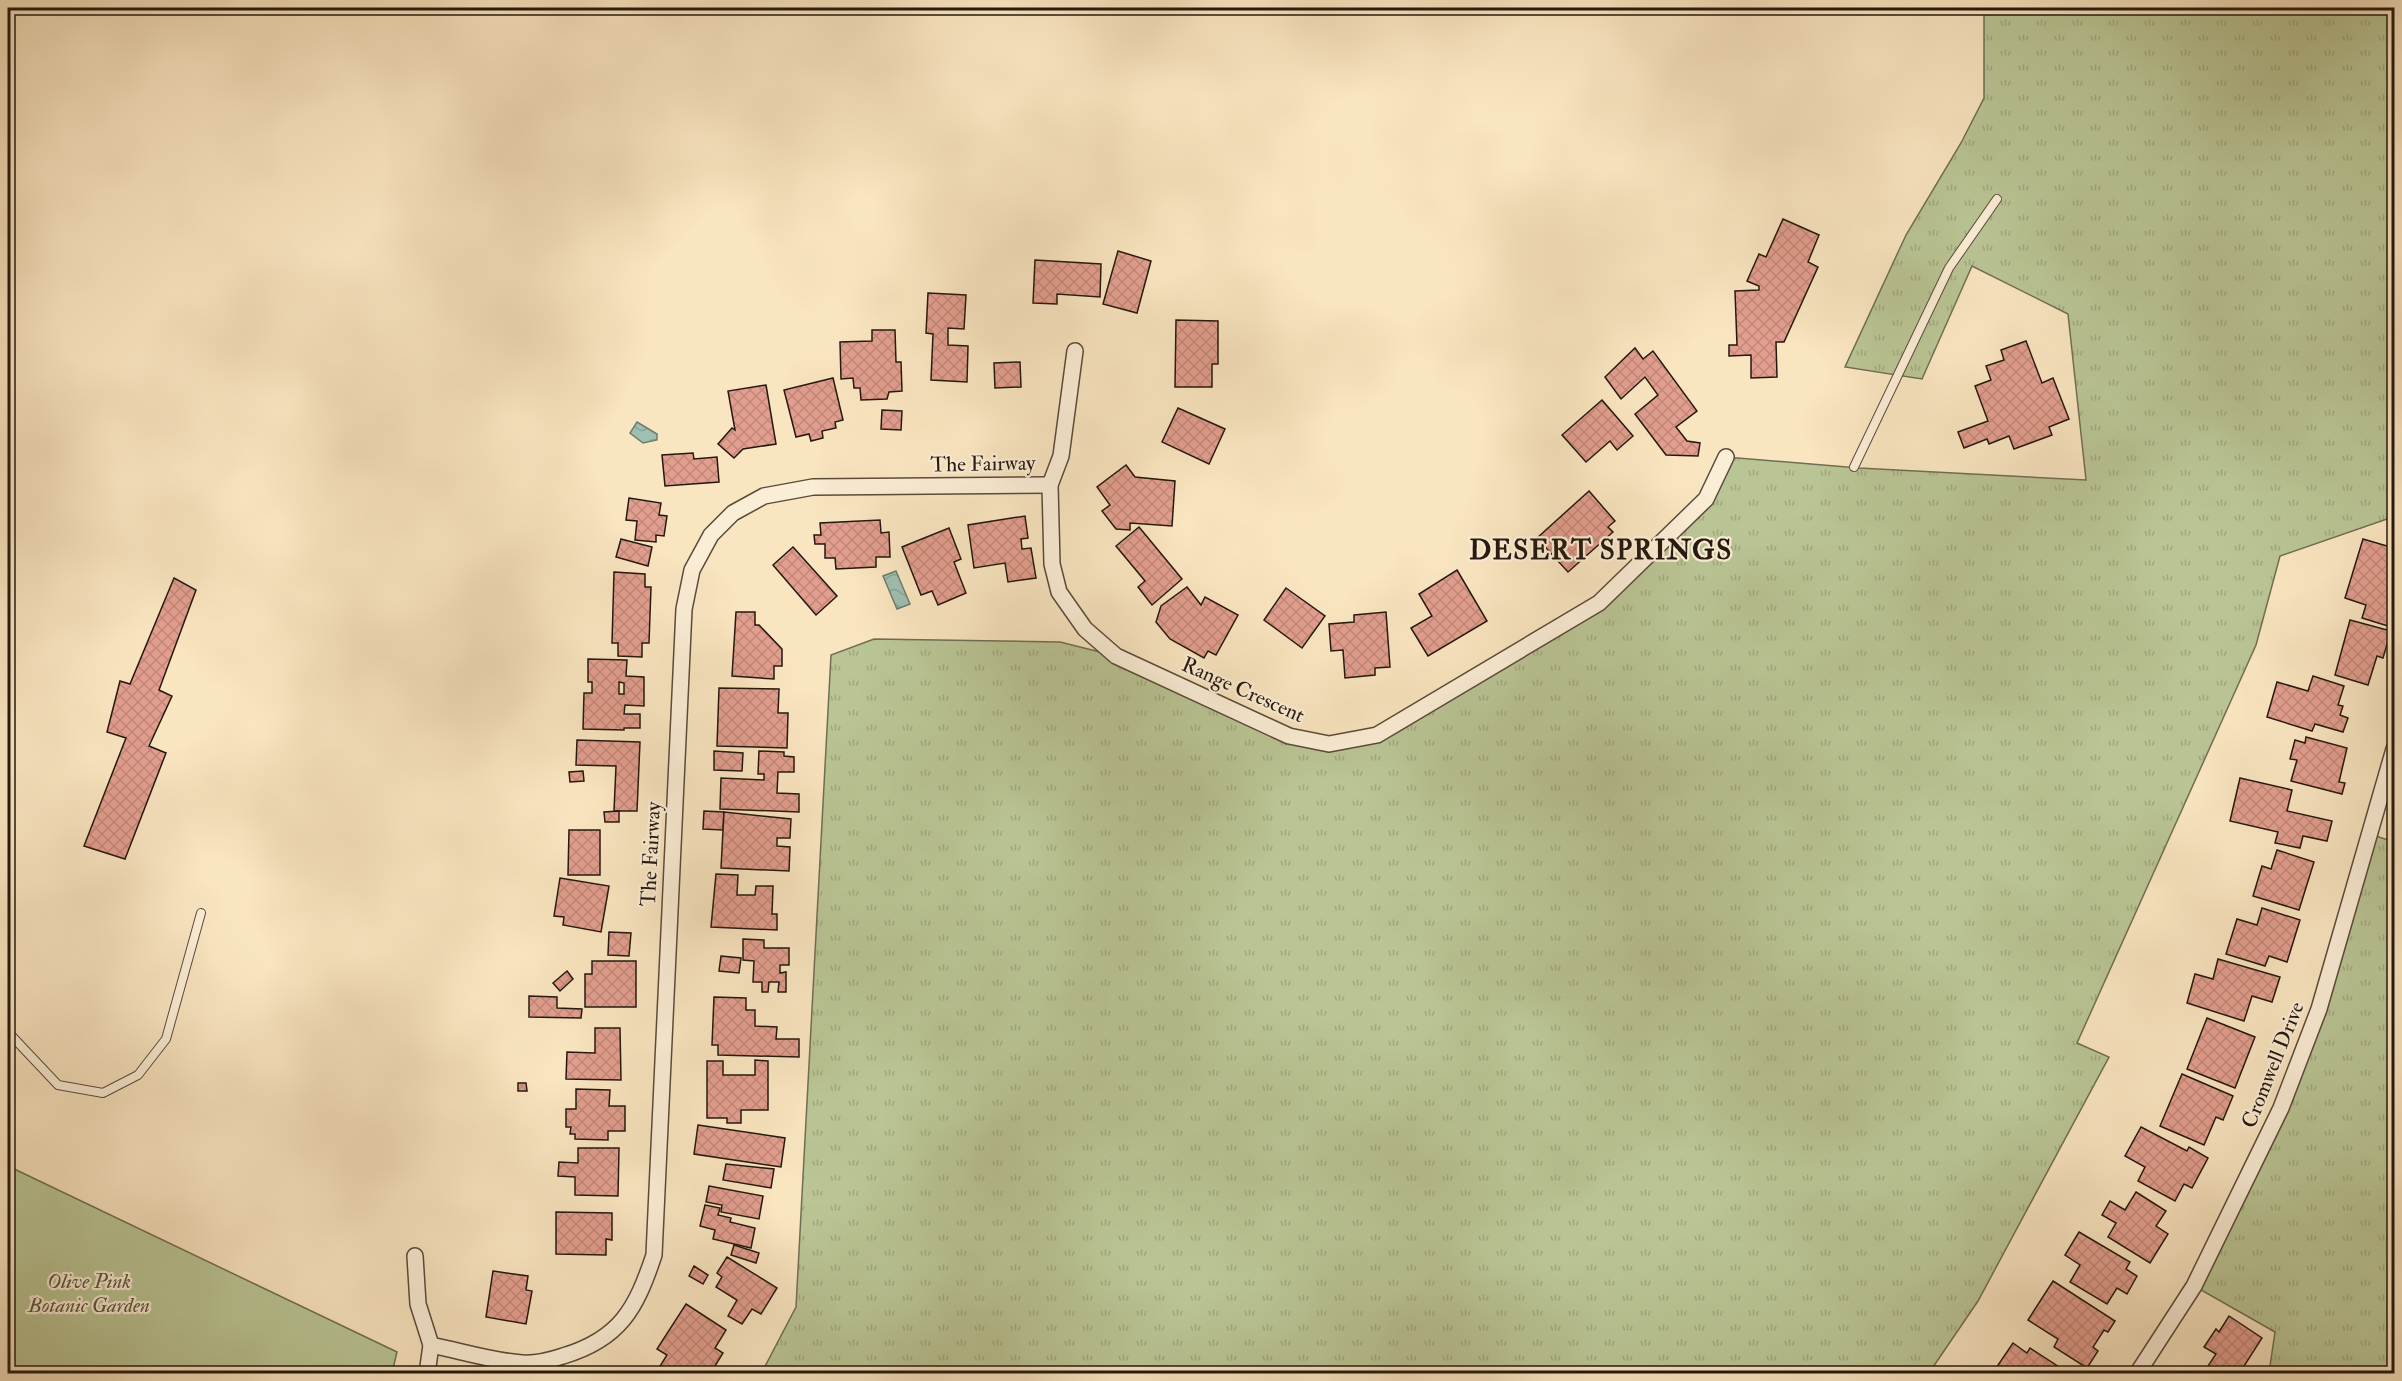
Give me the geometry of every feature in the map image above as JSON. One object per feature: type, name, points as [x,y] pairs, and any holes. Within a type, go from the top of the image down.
[{"type":"street","name":"Range Crescent","points":[[1075,351],[1060,456],[1050,485],[1052,564],[1059,592],[1085,629],[1116,656],[1289,736],[1329,744],[1377,735],[1599,603],[1706,499],[1726,457]]},
{"type":"street","name":"The Fairway","points":[[431,1345],[523,1363],[548,1361],[579,1352],[606,1337],[626,1318],[642,1292],[654,1255],[684,609],[692,570],[711,535],[733,513],[764,496],[813,487],[1050,485]]},
{"type":"street","name":"Cromwell Drive","points":[[2137,1374],[2194,1286],[2281,1108],[2319,1009],[2394,749]]},
{"type":"street","points":[[415,1256],[418,1304],[431,1345],[427,1374]]},
{"type":"lane","points":[[1854,467],[1950,268],[1997,199]]},
{"type":"lane","points":[[8,1032],[58,1085],[102,1093],[138,1075],[166,1039],[201,913]]},
{"type":"green space","points":[[1984,8],[2394,8],[2394,521],[2387,519],[2280,556],[2256,645],[2077,1043],[2109,1057],[1978,1301],[1929,1373],[761,1374],[796,1307],[831,655],[874,639],[1060,642],[1116,656],[1289,736],[1363,739],[1599,603],[1706,499],[1726,457],[1859,468],[2086,480],[2068,314],[1972,266],[1922,379],[1845,367],[1906,235],[1961,143],[1984,98]]},
{"type":"green space","points":[[2370,834],[2394,842],[2394,1373],[2269,1373],[2275,1332],[2194,1286],[2281,1108]]},
{"type":"green space","name":"Olive Pink Botanic Garden","points":[[8,1166],[397,1352],[392,1373],[8,1373]]},
{"type":"water","points":[[637,422],[657,434],[657,440],[643,443],[630,433]]},
{"type":"water","points":[[896,571],[910,604],[897,609],[883,576]]},
{"type":"building","points":[[1783,219],[1819,235],[1808,262],[1818,267],[1784,342],[1776,342],[1777,377],[1751,378],[1751,355],[1729,356],[1729,345],[1737,345],[1735,291],[1759,290],[1759,286],[1747,281],[1759,254],[1766,257]]},
{"type":"building","points":[[1118,251],[1151,261],[1137,313],[1103,304]]},
{"type":"building","points":[[1035,260],[1101,264],[1100,297],[1057,294],[1057,304],[1033,303]]},
{"type":"building","points":[[928,293],[966,295],[964,329],[948,328],[948,345],[968,346],[967,382],[931,380],[933,334],[926,333]]},
{"type":"building","points":[[1176,320],[1218,321],[1218,364],[1212,364],[1212,387],[1175,387]]},
{"type":"building","points":[[872,330],[895,330],[896,362],[901,362],[902,391],[889,392],[887,399],[861,400],[860,388],[854,388],[853,378],[841,379],[840,342],[872,341]]},
{"type":"building","points":[[2026,341],[2042,383],[2053,378],[2069,419],[2049,427],[2052,435],[2014,449],[2009,436],[1989,444],[1987,439],[1964,448],[1958,432],[1988,421],[1975,386],[1991,380],[1986,366],[2004,360],[2001,350]]},
{"type":"building","points":[[1635,348],[1643,359],[1653,351],[1697,411],[1676,427],[1687,441],[1700,443],[1698,456],[1666,455],[1635,414],[1658,395],[1645,377],[1621,399],[1605,377]]},
{"type":"building","points":[[1020,362],[1021,387],[995,388],[994,363]]},
{"type":"building","points":[[833,378],[843,420],[835,422],[836,428],[822,431],[823,438],[811,441],[809,434],[796,437],[784,390]]},
{"type":"building","points":[[766,385],[776,444],[743,449],[734,458],[718,444],[732,428],[735,430],[728,391]]},
{"type":"building","points":[[1602,400],[1633,436],[1617,450],[1610,441],[1586,462],[1562,435]]},
{"type":"building","points":[[1178,408],[1225,429],[1209,464],[1162,442]]},
{"type":"building","points":[[882,410],[902,411],[901,430],[881,429]]},
{"type":"building","points":[[693,453],[694,459],[717,457],[719,482],[665,486],[662,455]]},
{"type":"building","points":[[1126,465],[1135,477],[1175,481],[1172,526],[1130,523],[1130,530],[1116,529],[1102,511],[1110,505],[1097,487]]},
{"type":"building","points":[[1589,491],[1615,521],[1608,527],[1613,532],[1568,572],[1537,538]]},
{"type":"building","points":[[629,498],[661,503],[659,515],[667,516],[664,536],[656,535],[656,542],[635,540],[637,521],[626,520]]},
{"type":"building","points":[[1025,516],[1028,538],[1021,539],[1022,549],[1031,548],[1036,578],[1008,582],[1005,563],[974,568],[968,525]]},
{"type":"building","points":[[880,520],[881,533],[889,532],[890,557],[876,557],[876,567],[836,569],[835,558],[825,558],[825,544],[815,544],[814,535],[821,535],[820,523]]},
{"type":"building","points":[[1139,527],[1182,579],[1152,605],[1138,587],[1145,581],[1116,546]]},
{"type":"building","points":[[949,528],[961,559],[954,562],[966,593],[938,605],[932,591],[921,595],[902,547]]},
{"type":"building","points":[[621,539],[652,547],[648,566],[616,557]]},
{"type":"building","points":[[2363,539],[2394,548],[2394,603],[2388,626],[2362,618],[2366,605],[2345,598]]},
{"type":"building","points":[[793,547],[837,596],[816,615],[773,565]]},
{"type":"building","points":[[1457,570],[1487,621],[1428,656],[1411,628],[1432,616],[1419,594]]},
{"type":"building","points":[[614,572],[645,574],[645,587],[651,587],[649,643],[642,643],[642,657],[618,656],[618,643],[612,643]]},
{"type":"building","points":[[174,578],[196,590],[159,690],[172,696],[149,746],[166,753],[125,859],[84,846],[126,738],[107,732],[120,681],[130,684]]},
{"type":"building","points":[[1187,587],[1201,605],[1205,597],[1238,615],[1216,655],[1208,651],[1204,658],[1170,639],[1156,622],[1161,606]]},
{"type":"building","points":[[1286,588],[1325,616],[1302,648],[1264,620]]},
{"type":"building","points":[[736,612],[755,612],[755,625],[759,625],[782,649],[782,666],[774,666],[774,679],[732,676]]},
{"type":"building","points":[[1386,612],[1390,667],[1375,668],[1375,675],[1345,678],[1343,650],[1331,651],[1329,624],[1354,622],[1354,615]]},
{"type":"building","points":[[2350,620],[2391,631],[2383,658],[2377,656],[2368,685],[2335,675]]},
{"type":"building","points":[[588,659],[627,660],[626,676],[644,677],[644,706],[625,705],[624,714],[640,714],[640,728],[583,729],[584,693],[592,693],[592,682],[588,682]],"holes":[[[619,682],[624,683],[624,694],[619,694]]]},
{"type":"building","points":[[2313,676],[2344,686],[2338,705],[2343,706],[2340,715],[2348,718],[2343,732],[2315,724],[2312,731],[2267,717],[2277,682],[2308,691]]},
{"type":"building","points":[[719,688],[779,689],[778,713],[788,713],[787,748],[717,746]]},
{"type":"building","points":[[2306,737],[2347,748],[2339,782],[2345,783],[2342,794],[2291,781],[2297,760],[2290,759],[2295,740],[2305,743]]},
{"type":"building","points":[[577,740],[640,742],[637,811],[614,811],[616,766],[576,765]]},
{"type":"building","points":[[714,751],[743,753],[742,771],[714,770]]},
{"type":"building","points":[[759,751],[784,752],[784,756],[794,757],[794,772],[778,772],[777,793],[799,794],[799,812],[720,809],[721,778],[764,780],[764,774],[758,774]]},
{"type":"building","points":[[583,771],[584,781],[570,782],[569,772]]},
{"type":"building","points":[[2240,778],[2292,790],[2287,811],[2332,821],[2327,841],[2303,836],[2300,848],[2275,843],[2278,832],[2230,821]]},
{"type":"building","points":[[619,811],[619,822],[605,822],[604,812]]},
{"type":"building","points":[[704,811],[724,812],[723,830],[703,829]]},
{"type":"building","points":[[724,812],[791,819],[790,838],[777,838],[777,846],[790,847],[789,871],[721,868]]},
{"type":"building","points":[[569,830],[600,830],[600,875],[568,875]]},
{"type":"building","points":[[2277,850],[2314,862],[2299,910],[2253,896],[2262,866],[2271,869]]},
{"type":"building","points":[[716,874],[738,875],[737,895],[755,895],[756,886],[773,886],[772,914],[777,914],[777,930],[711,927]]},
{"type":"building","points":[[560,878],[609,886],[601,932],[563,925],[564,917],[554,916]]},
{"type":"building","points":[[2262,908],[2300,920],[2287,962],[2269,956],[2265,966],[2226,954],[2237,919],[2257,925]]},
{"type":"building","points":[[609,932],[631,933],[629,956],[608,955]]},
{"type":"building","points":[[743,939],[764,940],[764,948],[789,948],[789,965],[780,965],[780,973],[786,972],[786,992],[778,992],[779,982],[769,982],[768,992],[762,992],[762,982],[753,982],[754,961],[743,960]]},
{"type":"building","points":[[721,956],[741,958],[739,973],[719,971]]},
{"type":"building","points":[[2218,959],[2280,977],[2272,1002],[2252,996],[2244,1021],[2187,1003],[2195,974],[2213,979]]},
{"type":"building","points":[[592,961],[636,961],[636,1007],[585,1007],[585,974],[592,974]]},
{"type":"building","points":[[567,971],[573,979],[560,991],[553,983]]},
{"type":"building","points":[[529,996],[557,997],[557,1008],[582,1009],[581,1018],[529,1017]]},
{"type":"building","points":[[714,997],[746,998],[746,1010],[755,1010],[755,1026],[777,1027],[776,1039],[799,1039],[799,1057],[718,1055],[718,1045],[712,1045]]},
{"type":"building","points":[[2207,1018],[2255,1037],[2235,1088],[2187,1069]]},
{"type":"building","points":[[595,1028],[620,1028],[621,1080],[566,1079],[567,1052],[595,1053]]},
{"type":"building","points":[[755,1060],[768,1061],[768,1110],[741,1110],[741,1123],[727,1123],[727,1118],[707,1118],[707,1061],[723,1061],[723,1075],[755,1075]]},
{"type":"building","points":[[2182,1074],[2233,1096],[2223,1120],[2216,1117],[2204,1145],[2160,1126]]},
{"type":"building","points":[[518,1083],[526,1083],[527,1091],[518,1091]]},
{"type":"building","points":[[576,1089],[610,1090],[609,1106],[625,1106],[625,1131],[608,1131],[608,1140],[575,1139],[575,1134],[570,1134],[571,1127],[566,1127],[566,1109],[576,1109]]},
{"type":"building","points":[[698,1125],[785,1138],[781,1167],[694,1154]]},
{"type":"building","points":[[2141,1127],[2187,1151],[2189,1147],[2208,1158],[2192,1188],[2184,1184],[2175,1201],[2138,1181],[2145,1167],[2125,1156]]},
{"type":"building","points":[[578,1148],[619,1148],[618,1196],[575,1195],[575,1177],[558,1176],[559,1162],[578,1163]]},
{"type":"building","points":[[726,1164],[774,1169],[771,1188],[723,1180]]},
{"type":"building","points":[[709,1186],[763,1196],[759,1219],[721,1212],[722,1205],[706,1202]]},
{"type":"building","points":[[2136,1192],[2166,1211],[2156,1226],[2168,1234],[2150,1263],[2108,1237],[2116,1223],[2102,1215],[2110,1201],[2125,1210]]},
{"type":"building","points":[[705,1205],[720,1208],[718,1215],[731,1218],[730,1222],[755,1228],[751,1248],[713,1239],[715,1230],[700,1226]]},
{"type":"building","points":[[556,1212],[612,1213],[612,1240],[606,1239],[606,1255],[556,1254]]},
{"type":"building","points":[[2079,1232],[2130,1262],[2126,1269],[2137,1276],[2127,1294],[2117,1288],[2107,1304],[2070,1282],[2080,1265],[2065,1255]]},
{"type":"building","points":[[734,1245],[759,1253],[756,1263],[731,1255]]},
{"type":"building","points":[[727,1257],[777,1288],[761,1314],[752,1309],[742,1324],[728,1316],[737,1300],[716,1287],[722,1277],[717,1273]]},
{"type":"building","points":[[694,1266],[708,1275],[703,1284],[689,1276]]},
{"type":"building","points":[[493,1271],[528,1276],[526,1290],[532,1291],[526,1324],[486,1317]]},
{"type":"building","points":[[2053,1281],[2115,1321],[2108,1332],[2104,1330],[2093,1347],[2098,1351],[2087,1368],[2054,1347],[2058,1339],[2028,1320]]},
{"type":"building","points":[[686,1304],[726,1330],[715,1348],[723,1353],[710,1374],[659,1374],[657,1371],[667,1355],[657,1349]]},
{"type":"building","points":[[2229,1316],[2262,1338],[2239,1374],[2213,1374],[2206,1369],[2216,1354],[2204,1347],[2216,1329],[2219,1332]]},
{"type":"building","points":[[2013,1343],[2027,1353],[2030,1348],[2067,1372],[1992,1374]]},
{"type":"district","name":"DESERT SPRINGS","points":[[1601,550]]}]
